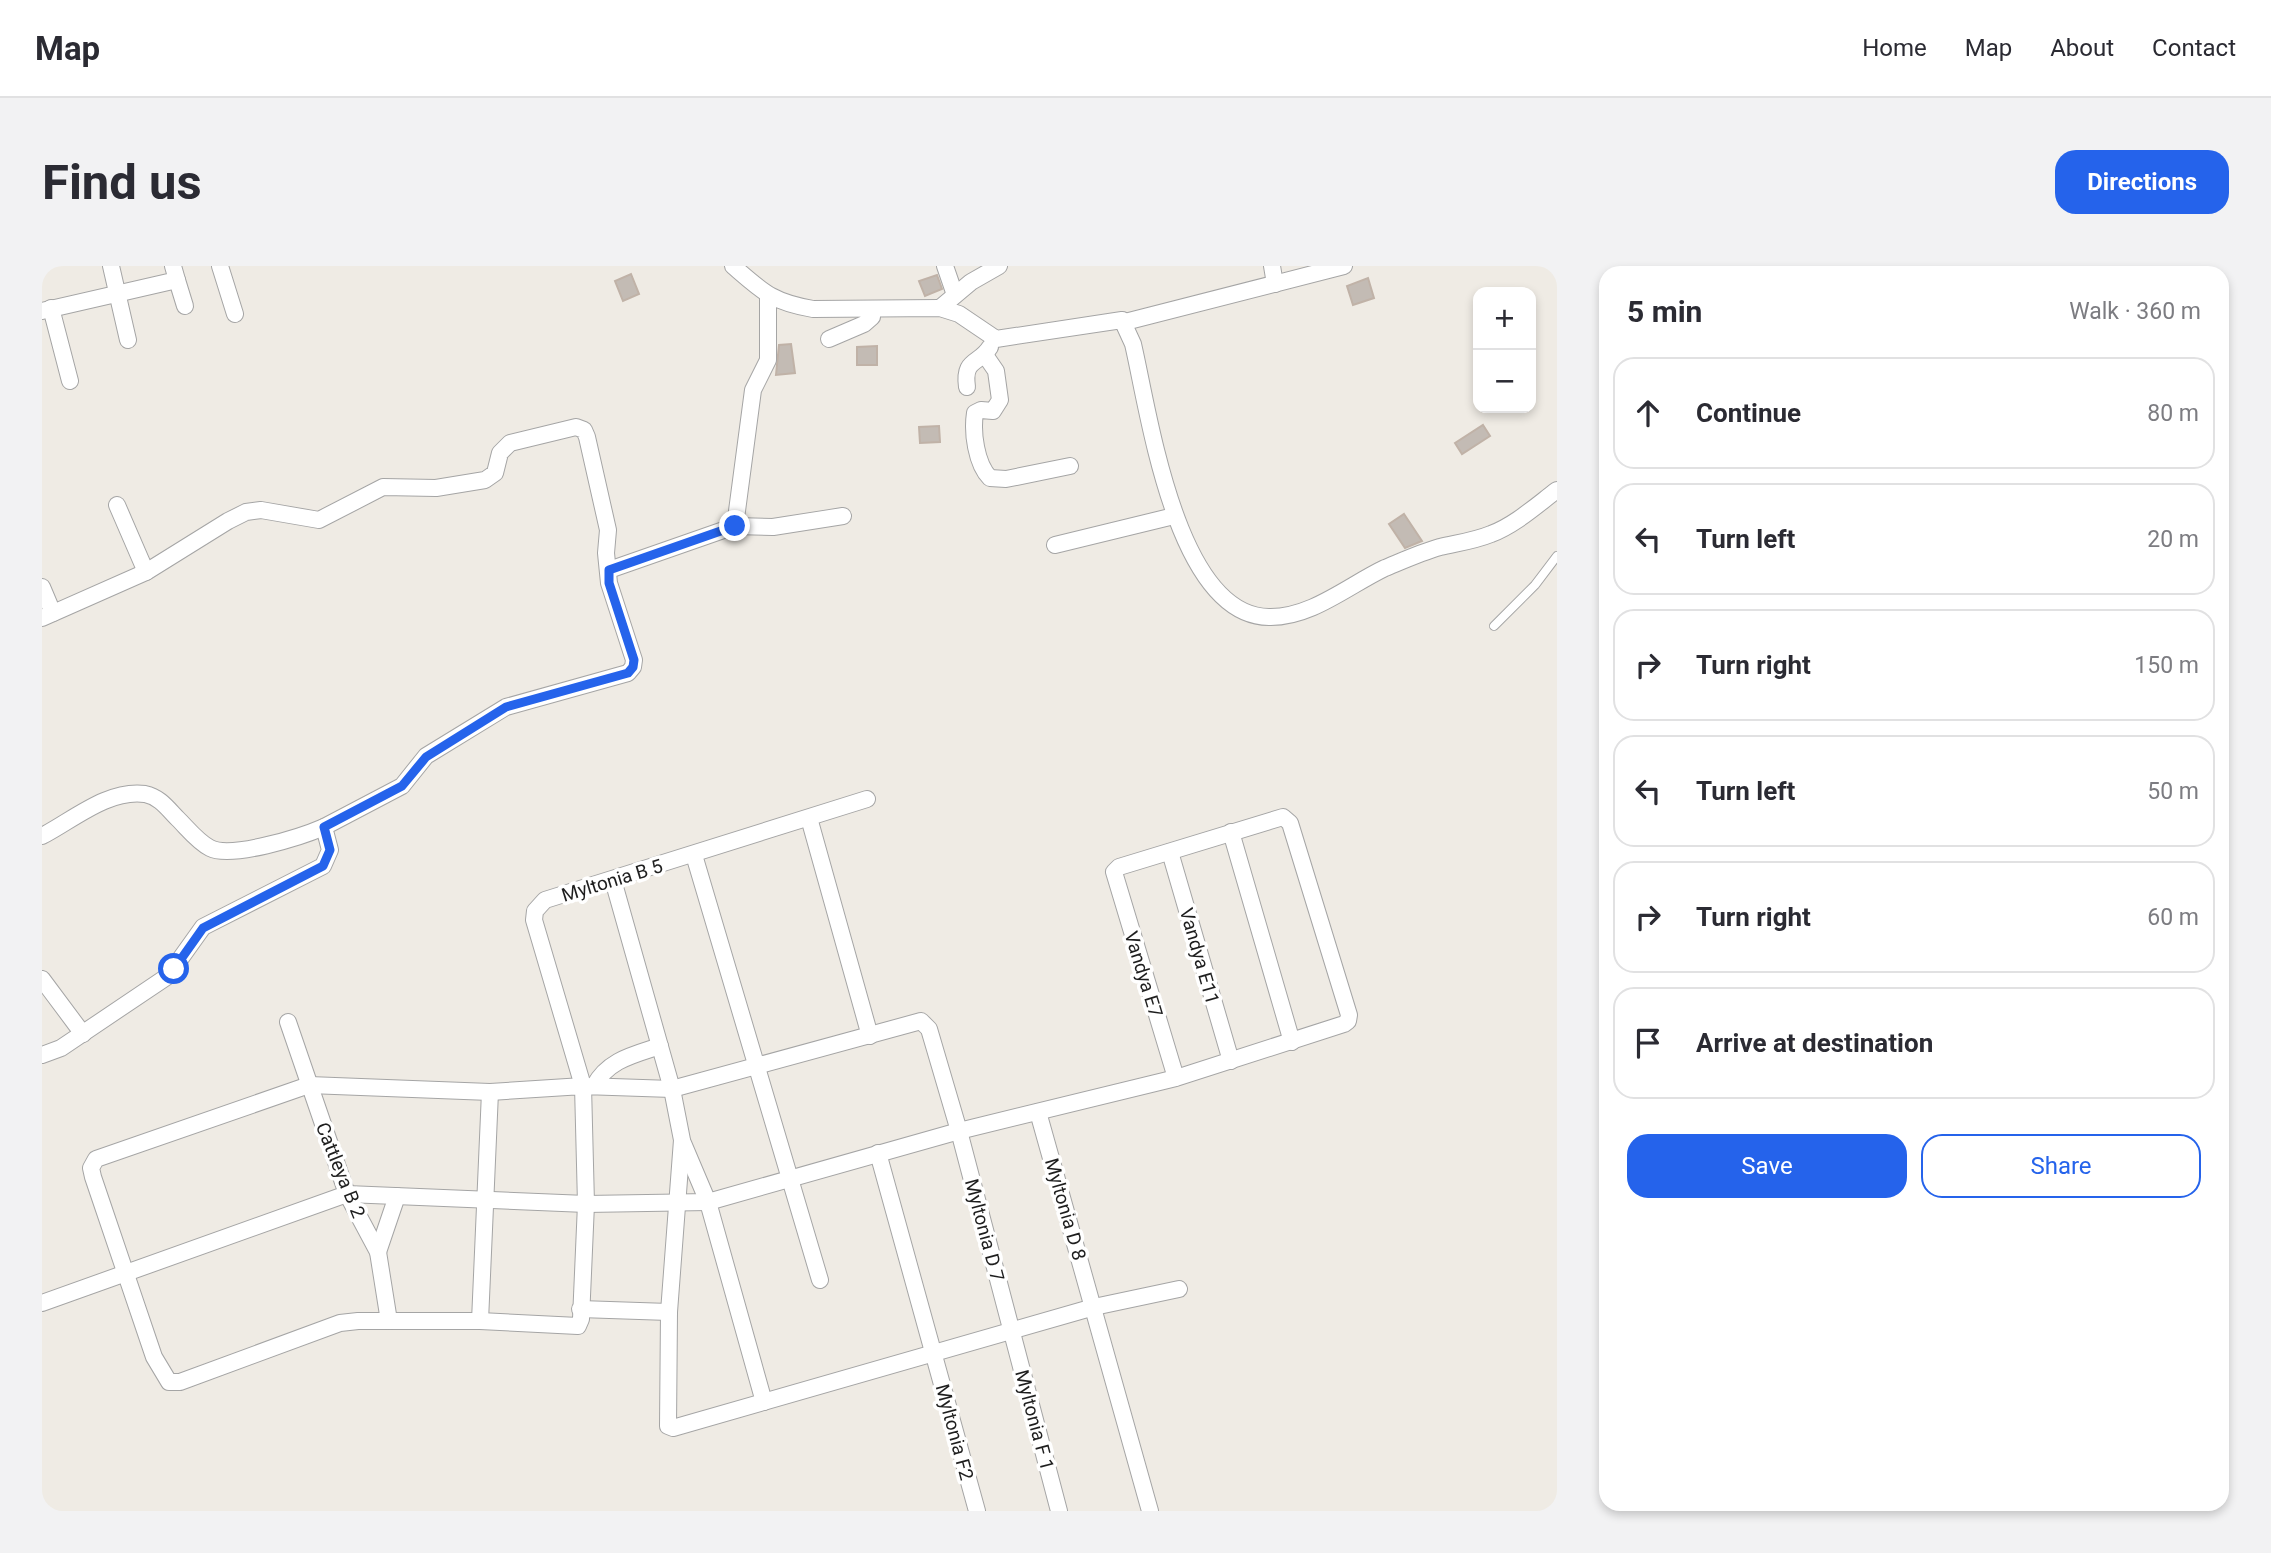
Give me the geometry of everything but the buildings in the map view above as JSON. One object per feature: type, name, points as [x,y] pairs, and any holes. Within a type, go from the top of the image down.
[{"type":"street","points":[[111,266],[128,340]]},
{"type":"street","points":[[220,266],[235,314]]},
{"type":"street","points":[[733,266],[768,297],[813,309],[940,308],[959,314],[996,339],[1119,318],[1125,322],[1174,516],[1192,554],[1217,593],[1246,610],[1267,618],[1288,615],[1311,607],[1385,568],[1438,548],[1491,534],[1555,497]]},
{"type":"street","points":[[945,266],[955,295]]},
{"type":"street","points":[[940,308],[999,266]]},
{"type":"street","points":[[1272,266],[1275,284]]},
{"type":"street","points":[[1125,322],[1344,266]]},
{"type":"street","points":[[70,381],[47,310],[117,294],[175,273],[185,306]]},
{"type":"street","points":[[735,526],[753,390],[768,360],[768,297]]},
{"type":"street","points":[[829,339],[864,324],[872,317],[872,309]]},
{"type":"street","points":[[967,387],[965,374],[972,363],[985,355],[996,339]]},
{"type":"street","points":[[985,355],[996,371],[1000,400],[993,411],[981,410],[975,413],[976,437],[983,471],[990,478],[1006,478],[1070,466]]},
{"type":"street","points":[[42,587],[48,615],[146,572],[246,512],[261,510],[319,520],[383,487],[436,488],[485,480],[495,473],[500,453],[510,443],[576,427],[583,430],[587,437],[600,488],[608,530],[606,553],[609,583],[634,660],[628,673],[506,707],[426,757],[402,786],[324,827],[286,842],[226,851],[212,850],[158,799],[144,794],[113,797],[42,836]]},
{"type":"street","points":[[117,505],[146,572]]},
{"type":"street","points":[[609,570],[735,526],[773,527],[843,516]]},
{"type":"street","points":[[1055,545],[1174,516]]},
{"type":"street","name":"Myltonia B 5","points":[[589,1086],[534,920],[535,911],[545,900],[867,799]]},
{"type":"street","points":[[42,1303],[347,1194],[586,1203],[708,1202],[959,1131],[1176,1078],[1292,1042],[1348,1021],[1349,1015],[1290,823],[1283,817],[1170,852]]},
{"type":"street","points":[[809,818],[870,1036]]},
{"type":"street","points":[[42,1055],[61,1048],[168,976],[203,928],[323,866],[330,850],[324,827]]},
{"type":"street","points":[[1231,832],[1292,1042]]},
{"type":"street","name":"Vandya E7","points":[[1170,852],[1114,870],[1176,1078]]},
{"type":"street","name":"Vandya E11","points":[[1170,852],[1231,1061]]},
{"type":"street","points":[[694,855],[820,1280]]},
{"type":"street","points":[[613,880],[672,1089],[682,1140],[708,1202],[764,1402]]},
{"type":"street","points":[[42,979],[83,1034]]},
{"type":"street","name":"Myltonia D 7","points":[[309,1085],[490,1092],[589,1086],[672,1089],[758,1068],[918,1020],[925,1024],[959,1131],[1011,1330]]},
{"type":"street","name":"Cattleya B 2","points":[[288,1022],[347,1194],[378,1252],[389,1321]]},
{"type":"street","points":[[309,1085],[96,1159],[91,1168],[154,1357],[164,1378],[173,1383],[340,1323],[480,1321],[578,1326],[586,1203],[589,1086],[617,1061],[660,1046]]},
{"type":"street","points":[[480,1321],[490,1092]]},
{"type":"street","name":"Myltonia D 8","points":[[1038,1112],[1150,1511]]},
{"type":"street","points":[[682,1140],[675,1203],[669,1312],[668,1426],[673,1428],[1094,1307],[1179,1289]]},
{"type":"street","name":"Myltonia F2","points":[[878,1153],[977,1511]]},
{"type":"street","name":"Cattleya B 2","points":[[378,1252],[397,1196]]},
{"type":"street","points":[[580,1309],[669,1312]]},
{"type":"street","name":"Myltonia F 1","points":[[1011,1330],[1059,1511]]},
{"type":"lane","points":[[1494,625],[1535,585],[1557,556]]},
{"type":"route","points":[[174,969],[179,958],[203,928],[323,866],[329,858],[330,850],[324,827],[335,818],[382,798],[402,786],[426,757],[485,717],[542,695],[579,688],[628,673],[634,660],[609,583],[609,570],[735,526]]}]
